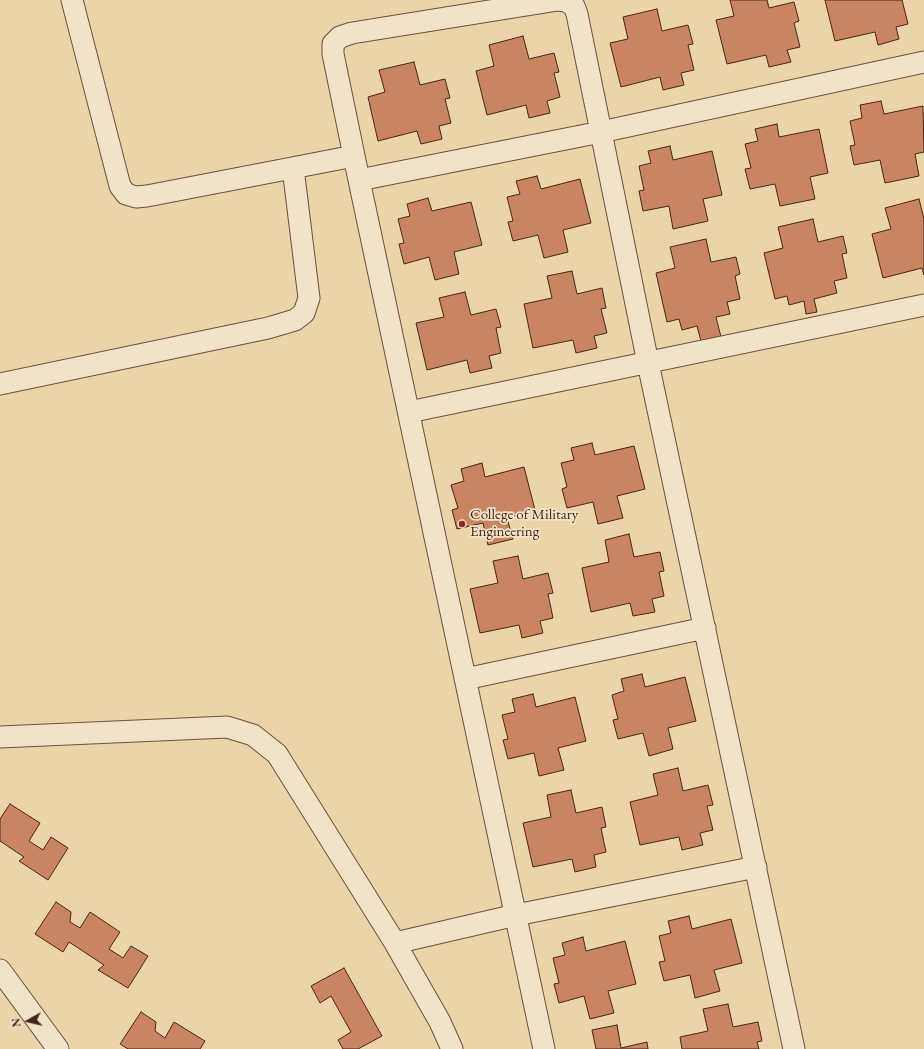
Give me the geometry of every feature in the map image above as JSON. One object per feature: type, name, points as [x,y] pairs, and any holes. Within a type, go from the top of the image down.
[{"type":"street","points":[[72,0],[120,186],[126,194],[136,197],[147,196],[354,156]]},
{"type":"street","points":[[544,1049],[359,180],[333,54],[333,44],[340,37],[352,33],[558,0],[566,1],[574,6],[577,14],[648,363],[794,1049]]},
{"type":"street","points":[[359,180],[601,132],[924,62]]},
{"type":"street","points":[[0,384],[268,328],[295,320],[304,313],[309,298],[293,168]]},
{"type":"street","points":[[409,412],[924,305]]},
{"type":"street","points":[[465,678],[705,628]]},
{"type":"street","points":[[0,737],[227,727],[253,735],[277,754],[395,943],[440,1022],[452,1049]]},
{"type":"street","points":[[395,943],[516,915],[756,867]]},
{"type":"street","points":[[0,970],[58,1049]]},
{"type":"building","points":[[730,0],[767,0],[769,8],[794,2],[799,21],[794,23],[800,47],[787,50],[791,62],[769,67],[766,55],[727,64],[716,20],[734,16]]},
{"type":"building","points":[[825,0],[902,0],[908,24],[896,27],[899,39],[878,45],[875,32],[835,41]]},
{"type":"building","points":[[657,9],[662,31],[688,25],[693,44],[688,45],[694,70],[681,73],[684,85],[663,90],[660,77],[621,87],[610,43],[628,39],[623,17]]},
{"type":"building","points":[[523,36],[529,59],[554,53],[559,72],[554,73],[560,97],[547,101],[550,113],[529,118],[526,105],[487,115],[476,71],[494,66],[489,45]]},
{"type":"building","points":[[414,62],[420,85],[445,79],[450,98],[445,99],[451,123],[439,126],[442,139],[421,144],[417,131],[378,141],[368,97],[385,92],[379,70]]},
{"type":"building","points":[[881,101],[884,114],[923,106],[924,152],[915,154],[919,176],[885,183],[880,160],[854,165],[850,146],[855,145],[850,121],[862,118],[860,105]]},
{"type":"building","points":[[777,124],[779,137],[819,129],[828,173],[810,177],[815,199],[780,206],[775,184],[750,189],[745,169],[751,168],[745,144],[758,141],[755,129]]},
{"type":"building","points":[[670,146],[673,160],[712,151],[722,195],[703,199],[708,221],[673,229],[669,206],[643,211],[639,191],[644,190],[639,166],[651,163],[648,151]]},
{"type":"building","points":[[537,176],[541,189],[580,179],[591,223],[563,230],[568,252],[544,258],[538,235],[513,241],[508,222],[513,221],[507,197],[520,194],[516,181]]},
{"type":"building","points":[[428,198],[432,211],[471,202],[482,245],[454,252],[459,274],[435,280],[429,257],[404,264],[399,244],[404,243],[398,219],[410,216],[407,204]]},
{"type":"building","points":[[919,199],[924,219],[924,275],[922,268],[883,278],[872,234],[891,229],[885,208]]},
{"type":"building","points":[[813,219],[818,242],[843,236],[847,253],[842,254],[847,278],[834,281],[837,293],[814,299],[817,312],[806,314],[804,301],[789,305],[787,296],[775,299],[764,253],[783,248],[778,227]]},
{"type":"building","points":[[706,239],[711,262],[736,257],[740,274],[735,276],[740,299],[727,302],[730,314],[716,317],[721,337],[701,341],[697,326],[682,330],[679,319],[667,322],[656,273],[675,268],[670,247]]},
{"type":"building","points":[[572,271],[577,294],[602,288],[606,308],[601,309],[607,333],[594,336],[597,348],[576,353],[573,340],[533,348],[524,304],[552,298],[547,276]]},
{"type":"building","points":[[465,292],[471,315],[496,309],[501,327],[496,328],[501,353],[489,356],[492,368],[470,373],[467,360],[427,370],[416,323],[444,317],[439,298]]},
{"type":"building","points":[[592,443],[595,455],[634,446],[645,489],[617,496],[623,518],[598,524],[593,502],[567,508],[562,489],[567,487],[561,463],[574,460],[571,448]]},
{"type":"building","points":[[482,463],[485,477],[524,467],[535,510],[507,518],[513,539],[488,545],[483,523],[457,529],[452,510],[458,508],[451,485],[464,481],[461,469]]},
{"type":"building","points":[[629,534],[634,557],[660,552],[664,571],[659,572],[664,596],[652,599],[655,612],[633,616],[630,603],[591,612],[582,568],[609,562],[605,540]]},
{"type":"building","points":[[518,556],[523,579],[548,573],[553,593],[548,594],[553,618],[540,621],[543,633],[522,638],[519,625],[480,633],[470,589],[498,583],[493,561]]},
{"type":"building","points":[[642,674],[645,687],[685,677],[696,721],[668,728],[673,749],[649,756],[643,733],[618,739],[613,720],[618,719],[612,695],[624,691],[621,679]]},
{"type":"building","points":[[533,694],[536,707],[575,697],[586,741],[558,748],[564,770],[539,776],[534,753],[508,759],[503,740],[508,739],[502,715],[515,712],[512,699]]},
{"type":"building","points":[[678,768],[683,791],[708,785],[713,805],[707,806],[713,830],[700,833],[703,845],[682,850],[679,837],[640,845],[630,802],[658,795],[653,774]]},
{"type":"building","points":[[571,790],[576,813],[602,807],[606,827],[601,828],[606,852],[594,855],[596,867],[575,872],[572,859],[533,867],[523,823],[551,817],[547,795]]},
{"type":"building","points":[[10,804],[40,823],[29,841],[43,850],[51,837],[68,848],[48,880],[19,861],[24,857],[0,841],[0,819]]},
{"type":"building","points":[[56,902],[71,912],[70,922],[80,928],[90,912],[120,932],[109,949],[123,958],[131,946],[148,956],[128,988],[98,970],[104,965],[69,942],[63,952],[35,934]]},
{"type":"building","points":[[689,916],[692,929],[731,919],[742,963],[714,970],[720,991],[695,998],[690,975],[664,981],[659,962],[665,961],[659,936],[671,933],[668,921]]},
{"type":"building","points":[[583,937],[586,951],[625,941],[636,984],[608,991],[614,1013],[590,1019],[584,996],[559,1003],[554,984],[559,983],[553,958],[565,955],[562,943]]},
{"type":"building","points":[[344,968],[382,1036],[358,1049],[343,1049],[338,1040],[351,1032],[331,996],[320,1003],[311,986]]},
{"type":"building","points":[[728,1004],[733,1027],[758,1022],[762,1041],[757,1042],[759,1049],[682,1049],[680,1037],[708,1031],[703,1009]]},
{"type":"building","points":[[141,1012],[156,1022],[155,1031],[165,1038],[174,1022],[205,1041],[200,1049],[128,1049],[120,1044]]},
{"type":"building","points":[[617,1025],[621,1048],[647,1042],[648,1049],[596,1049],[592,1030]]},
{"type":"place","name":"College of Military Engineering","points":[[462,524]]}]
